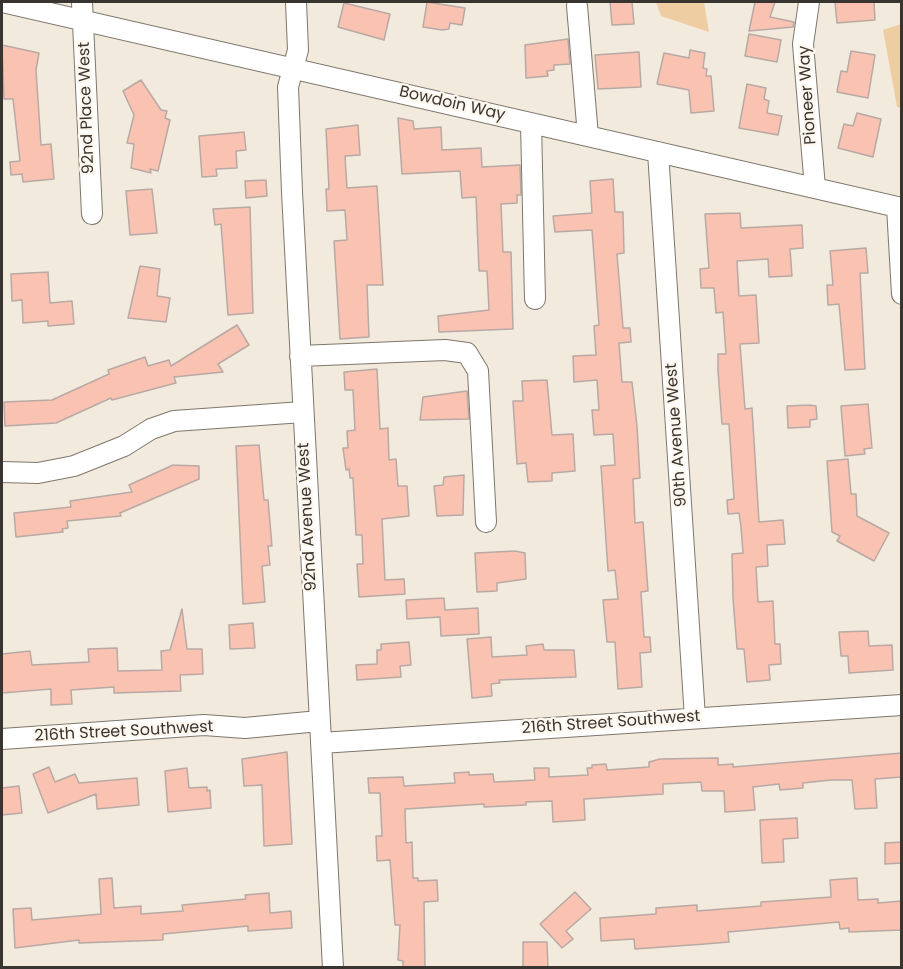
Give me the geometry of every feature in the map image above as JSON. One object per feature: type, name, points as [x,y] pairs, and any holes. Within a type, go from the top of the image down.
[{"type":"street","name":"Bowdoin Way","points":[[2,2],[83,11],[293,68],[899,207]]},
{"type":"street","name":"92nd Avenue West","points":[[296,2],[298,50],[288,87],[333,967]]},
{"type":"street","name":"Pioneer Way","points":[[809,2],[803,44],[815,188]]},
{"type":"street","points":[[577,6],[588,136]]},
{"type":"street","name":"92nd Place West","points":[[83,11],[92,214]]},
{"type":"street","points":[[531,123],[535,299]]},
{"type":"street","name":"90th Avenue West","points":[[658,152],[695,718]]},
{"type":"street","points":[[899,207],[902,294]]},
{"type":"street","points":[[300,356],[445,350],[467,353],[478,371],[486,522]]},
{"type":"street","points":[[2,472],[38,473],[74,466],[124,446],[151,429],[174,421],[303,412]]},
{"type":"street","name":"216th Street Southwest","points":[[321,743],[902,705]]},
{"type":"street","name":"216th Street Southwest","points":[[2,739],[204,725],[244,728],[319,721]]},
{"type":"street","points":[[326,968],[333,967]]},
{"type":"shaded area","points":[[656,2],[704,2],[709,32],[661,16]]},
{"type":"shaded area","points":[[902,24],[901,108],[897,107],[883,30]]},
{"type":"building","points":[[427,2],[465,8],[462,25],[450,23],[449,29],[442,30],[423,27]]},
{"type":"building","points":[[610,2],[632,2],[634,24],[612,25]]},
{"type":"building","points":[[755,2],[775,2],[770,17],[794,22],[793,27],[749,31]]},
{"type":"building","points":[[835,2],[874,2],[875,20],[837,23]]},
{"type":"building","points":[[344,3],[390,14],[384,40],[338,27]]},
{"type":"building","points":[[749,34],[781,40],[777,62],[745,56]]},
{"type":"building","points":[[568,39],[570,64],[554,65],[554,70],[547,71],[548,76],[526,78],[525,45]]},
{"type":"building","points":[[2,45],[39,53],[36,70],[41,145],[51,144],[54,179],[23,182],[22,174],[11,175],[10,162],[20,161],[13,99],[4,99]]},
{"type":"building","points":[[690,50],[705,53],[703,68],[707,69],[706,76],[711,76],[714,111],[691,113],[689,90],[657,84],[664,53],[689,58]]},
{"type":"building","points":[[851,51],[875,55],[868,98],[837,92],[841,71],[847,72]]},
{"type":"building","points":[[639,52],[641,87],[598,89],[595,55]]},
{"type":"building","points":[[141,80],[161,110],[167,111],[165,118],[170,120],[158,171],[150,169],[151,173],[131,168],[134,144],[127,143],[134,115],[123,91]]},
{"type":"building","points":[[747,84],[766,88],[764,99],[769,101],[767,113],[782,116],[778,135],[739,128]]},
{"type":"building","points":[[857,113],[881,119],[873,157],[838,148],[844,124],[853,126]]},
{"type":"building","points":[[398,118],[413,121],[414,129],[441,127],[442,150],[481,148],[482,167],[520,165],[521,195],[517,195],[517,203],[501,204],[503,252],[511,252],[513,329],[439,332],[438,316],[489,310],[487,271],[479,271],[476,197],[462,198],[460,171],[402,174]]},
{"type":"building","points":[[358,125],[360,155],[345,156],[347,188],[377,186],[383,285],[367,285],[369,337],[340,339],[334,241],[347,240],[345,210],[327,211],[326,189],[329,189],[326,129]]},
{"type":"building","points":[[244,132],[246,150],[236,151],[237,168],[216,169],[217,176],[202,177],[199,136]]},
{"type":"building","points":[[613,179],[615,212],[623,212],[624,253],[617,254],[623,328],[630,328],[631,342],[619,343],[622,382],[632,382],[637,426],[640,478],[633,479],[635,523],[643,522],[648,591],[641,592],[644,637],[650,637],[651,652],[640,653],[642,687],[618,689],[615,642],[607,642],[603,600],[618,599],[615,570],[608,571],[601,466],[615,465],[613,434],[594,435],[592,410],[599,410],[597,380],[574,382],[573,356],[596,355],[594,326],[599,325],[592,230],[555,232],[553,216],[592,213],[590,181]]},
{"type":"building","points":[[266,180],[267,196],[246,198],[245,181]]},
{"type":"building","points":[[152,189],[157,233],[130,235],[126,191]]},
{"type":"building","points":[[250,207],[253,313],[228,315],[221,224],[215,225],[213,209]]},
{"type":"building","points":[[740,213],[741,228],[802,225],[803,248],[790,249],[792,276],[769,277],[768,259],[737,261],[739,296],[756,295],[759,343],[740,344],[745,409],[752,408],[759,522],[783,520],[785,544],[767,545],[768,566],[756,567],[758,602],[773,601],[775,644],[780,644],[781,664],[769,665],[770,680],[747,682],[744,649],[737,649],[733,598],[732,554],[743,553],[741,527],[739,513],[728,514],[727,500],[734,499],[729,424],[722,424],[718,371],[718,354],[726,354],[723,312],[716,313],[714,288],[701,288],[700,269],[709,268],[705,214]]},
{"type":"building","points":[[866,248],[868,273],[860,273],[865,369],[845,370],[839,304],[828,305],[827,285],[833,285],[830,251]]},
{"type":"building","points":[[140,266],[160,269],[157,296],[170,298],[166,322],[128,318]]},
{"type":"building","points":[[48,272],[50,303],[72,301],[74,324],[48,326],[48,321],[23,323],[22,300],[12,301],[11,274]]},
{"type":"building","points":[[237,325],[249,345],[218,364],[223,372],[174,377],[176,383],[112,400],[111,398],[56,423],[5,426],[4,402],[52,400],[109,374],[108,370],[145,357],[148,366],[169,360],[171,366]]},
{"type":"building","points":[[377,369],[380,429],[388,428],[389,460],[396,459],[398,486],[407,486],[409,516],[382,519],[385,580],[404,579],[405,594],[359,597],[357,564],[363,564],[362,535],[356,535],[353,478],[350,478],[349,469],[346,470],[343,448],[348,448],[347,431],[355,430],[353,390],[345,390],[344,372]]},
{"type":"building","points":[[547,380],[552,435],[573,434],[575,471],[552,473],[552,481],[528,482],[526,463],[517,464],[513,401],[523,401],[522,381]]},
{"type":"building","points":[[467,391],[469,419],[420,420],[423,397]]},
{"type":"building","points":[[868,404],[872,448],[864,449],[865,454],[845,456],[841,406]]},
{"type":"building","points":[[787,406],[816,406],[817,419],[810,420],[810,427],[788,428]]},
{"type":"building","points":[[259,445],[264,500],[268,500],[272,546],[268,546],[270,565],[262,566],[265,602],[243,604],[236,446]]},
{"type":"building","points":[[848,459],[851,494],[856,494],[857,516],[889,533],[874,561],[837,541],[840,536],[832,532],[827,461]]},
{"type":"building","points":[[173,465],[199,466],[199,479],[120,513],[121,516],[67,521],[68,528],[62,529],[63,532],[16,537],[14,513],[71,507],[70,501],[132,492],[129,485]]},
{"type":"building","points":[[464,475],[463,515],[437,516],[434,486],[443,485],[444,477]]},
{"type":"building","points":[[515,551],[525,553],[526,579],[497,583],[497,591],[477,592],[475,553]]},
{"type":"building","points":[[444,598],[445,610],[478,608],[479,634],[441,636],[440,617],[407,619],[406,600]]},
{"type":"building","points":[[182,609],[187,649],[202,649],[203,674],[180,675],[181,691],[114,693],[114,687],[71,690],[72,704],[51,705],[51,689],[2,693],[2,654],[30,651],[32,665],[89,662],[88,649],[117,648],[118,671],[162,670],[161,651],[170,650]]},
{"type":"building","points":[[253,623],[255,648],[230,649],[229,625]]},
{"type":"building","points":[[868,631],[869,646],[892,645],[893,670],[849,673],[848,656],[841,656],[839,632]]},
{"type":"building","points":[[491,637],[492,657],[527,655],[526,646],[543,644],[544,650],[574,650],[576,677],[499,680],[500,683],[491,684],[492,696],[472,698],[467,639]]},
{"type":"building","points":[[409,642],[411,665],[400,666],[401,677],[357,680],[356,665],[377,664],[377,650],[381,650],[381,644]]},
{"type":"building","points":[[287,752],[292,844],[264,846],[262,785],[244,786],[242,759]]},
{"type":"building","points":[[902,753],[902,777],[875,779],[877,808],[855,809],[852,780],[831,780],[803,783],[803,788],[780,790],[779,784],[753,787],[755,810],[725,812],[724,791],[702,791],[701,782],[663,784],[663,794],[584,799],[585,820],[553,822],[552,801],[526,802],[526,805],[484,807],[484,804],[405,809],[406,843],[412,842],[413,878],[418,878],[418,881],[437,880],[438,901],[424,902],[425,968],[403,968],[403,961],[398,960],[400,925],[395,925],[390,860],[377,861],[376,836],[382,836],[380,793],[369,793],[368,778],[403,777],[404,786],[455,783],[454,773],[469,772],[469,775],[493,774],[494,782],[516,781],[535,780],[534,768],[549,768],[549,777],[588,775],[587,768],[592,768],[592,765],[606,764],[607,770],[649,767],[649,762],[660,759],[718,758],[718,765],[733,764],[733,767]]},
{"type":"building","points":[[49,767],[55,782],[75,774],[79,783],[137,778],[139,805],[97,809],[96,794],[48,813],[33,774]]},
{"type":"building","points":[[187,768],[189,788],[207,787],[207,791],[210,790],[211,808],[168,812],[165,771]]},
{"type":"building","points":[[19,786],[22,813],[2,815],[2,788]]},
{"type":"building","points":[[797,818],[798,838],[783,839],[784,862],[762,863],[760,820]]},
{"type":"building","points":[[902,842],[902,863],[885,864],[885,843]]},
{"type":"building","points":[[112,878],[114,908],[141,906],[141,914],[183,911],[182,905],[246,899],[245,895],[269,893],[270,913],[291,911],[292,928],[248,931],[248,926],[163,934],[163,940],[79,943],[79,940],[15,948],[13,909],[31,908],[32,920],[101,914],[99,879]]},
{"type":"building","points":[[857,878],[858,900],[878,899],[878,903],[902,901],[902,930],[849,932],[849,928],[840,929],[839,922],[728,932],[729,942],[705,944],[635,949],[634,939],[601,941],[600,918],[656,914],[656,908],[697,905],[697,911],[761,906],[761,902],[831,897],[830,880]]},
{"type":"building","points":[[575,892],[591,909],[566,931],[573,939],[562,948],[540,924]]},
{"type":"building","points":[[523,942],[547,942],[548,968],[523,968]]}]
